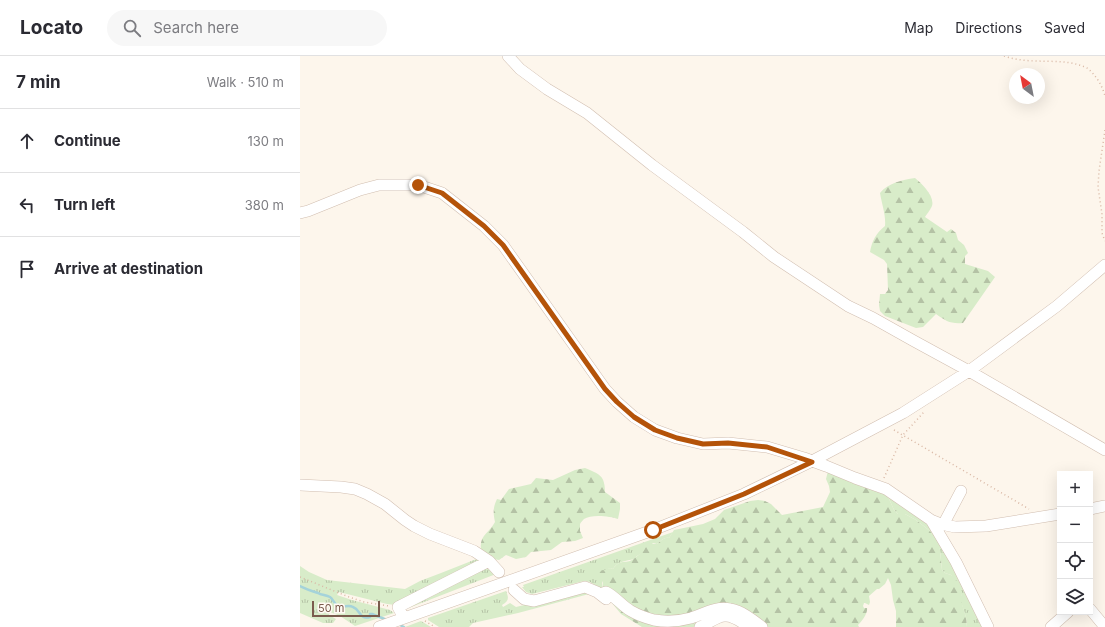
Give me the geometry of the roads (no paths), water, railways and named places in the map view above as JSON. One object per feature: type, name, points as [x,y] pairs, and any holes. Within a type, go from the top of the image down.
[{"type":"street","points":[[508,56],[520,69],[547,89],[587,113],[652,165],[774,256],[848,306],[873,318],[969,371],[1105,450]]},
{"type":"street","points":[[300,213],[360,190],[379,186],[418,185],[442,193],[484,226],[503,245],[605,389],[634,417],[655,430],[677,438],[703,444],[728,443],[767,447],[826,466],[886,489],[931,520],[943,525],[955,527],[986,526],[1057,514]]},
{"type":"street","points":[[379,627],[653,530],[744,494],[812,462],[903,413],[969,371],[1057,306],[1105,265]]},
{"type":"street","points":[[300,485],[341,487],[355,489],[367,494],[385,504],[414,526],[430,534],[474,551],[489,561],[499,572]]},
{"type":"street","points":[[943,525],[961,490]]},
{"type":"street","points":[[1093,508],[1105,506]]},
{"type":"street","points":[[931,520],[956,562],[988,627]]},
{"type":"street","points":[[404,618],[398,607],[489,561]]},
{"type":"street","points":[[514,590],[524,599],[534,601],[585,587],[600,594],[635,620],[654,627]]},
{"type":"street","points":[[600,594],[606,592],[631,611],[642,617],[655,620],[690,618],[719,608],[731,609],[750,618],[762,627]]},
{"type":"street","points":[[1093,613],[1104,627]]},
{"type":"street","points":[[1051,627],[1065,615]]},
{"type":"street","points":[[700,627],[718,618],[726,616],[738,620],[749,627]]},
{"type":"waterway","points":[[300,586],[330,597],[338,606],[349,606],[356,608],[362,616],[366,618],[370,617],[370,614],[372,614],[387,620]]},
{"type":"waterway","points":[[398,624],[404,627]]}]
